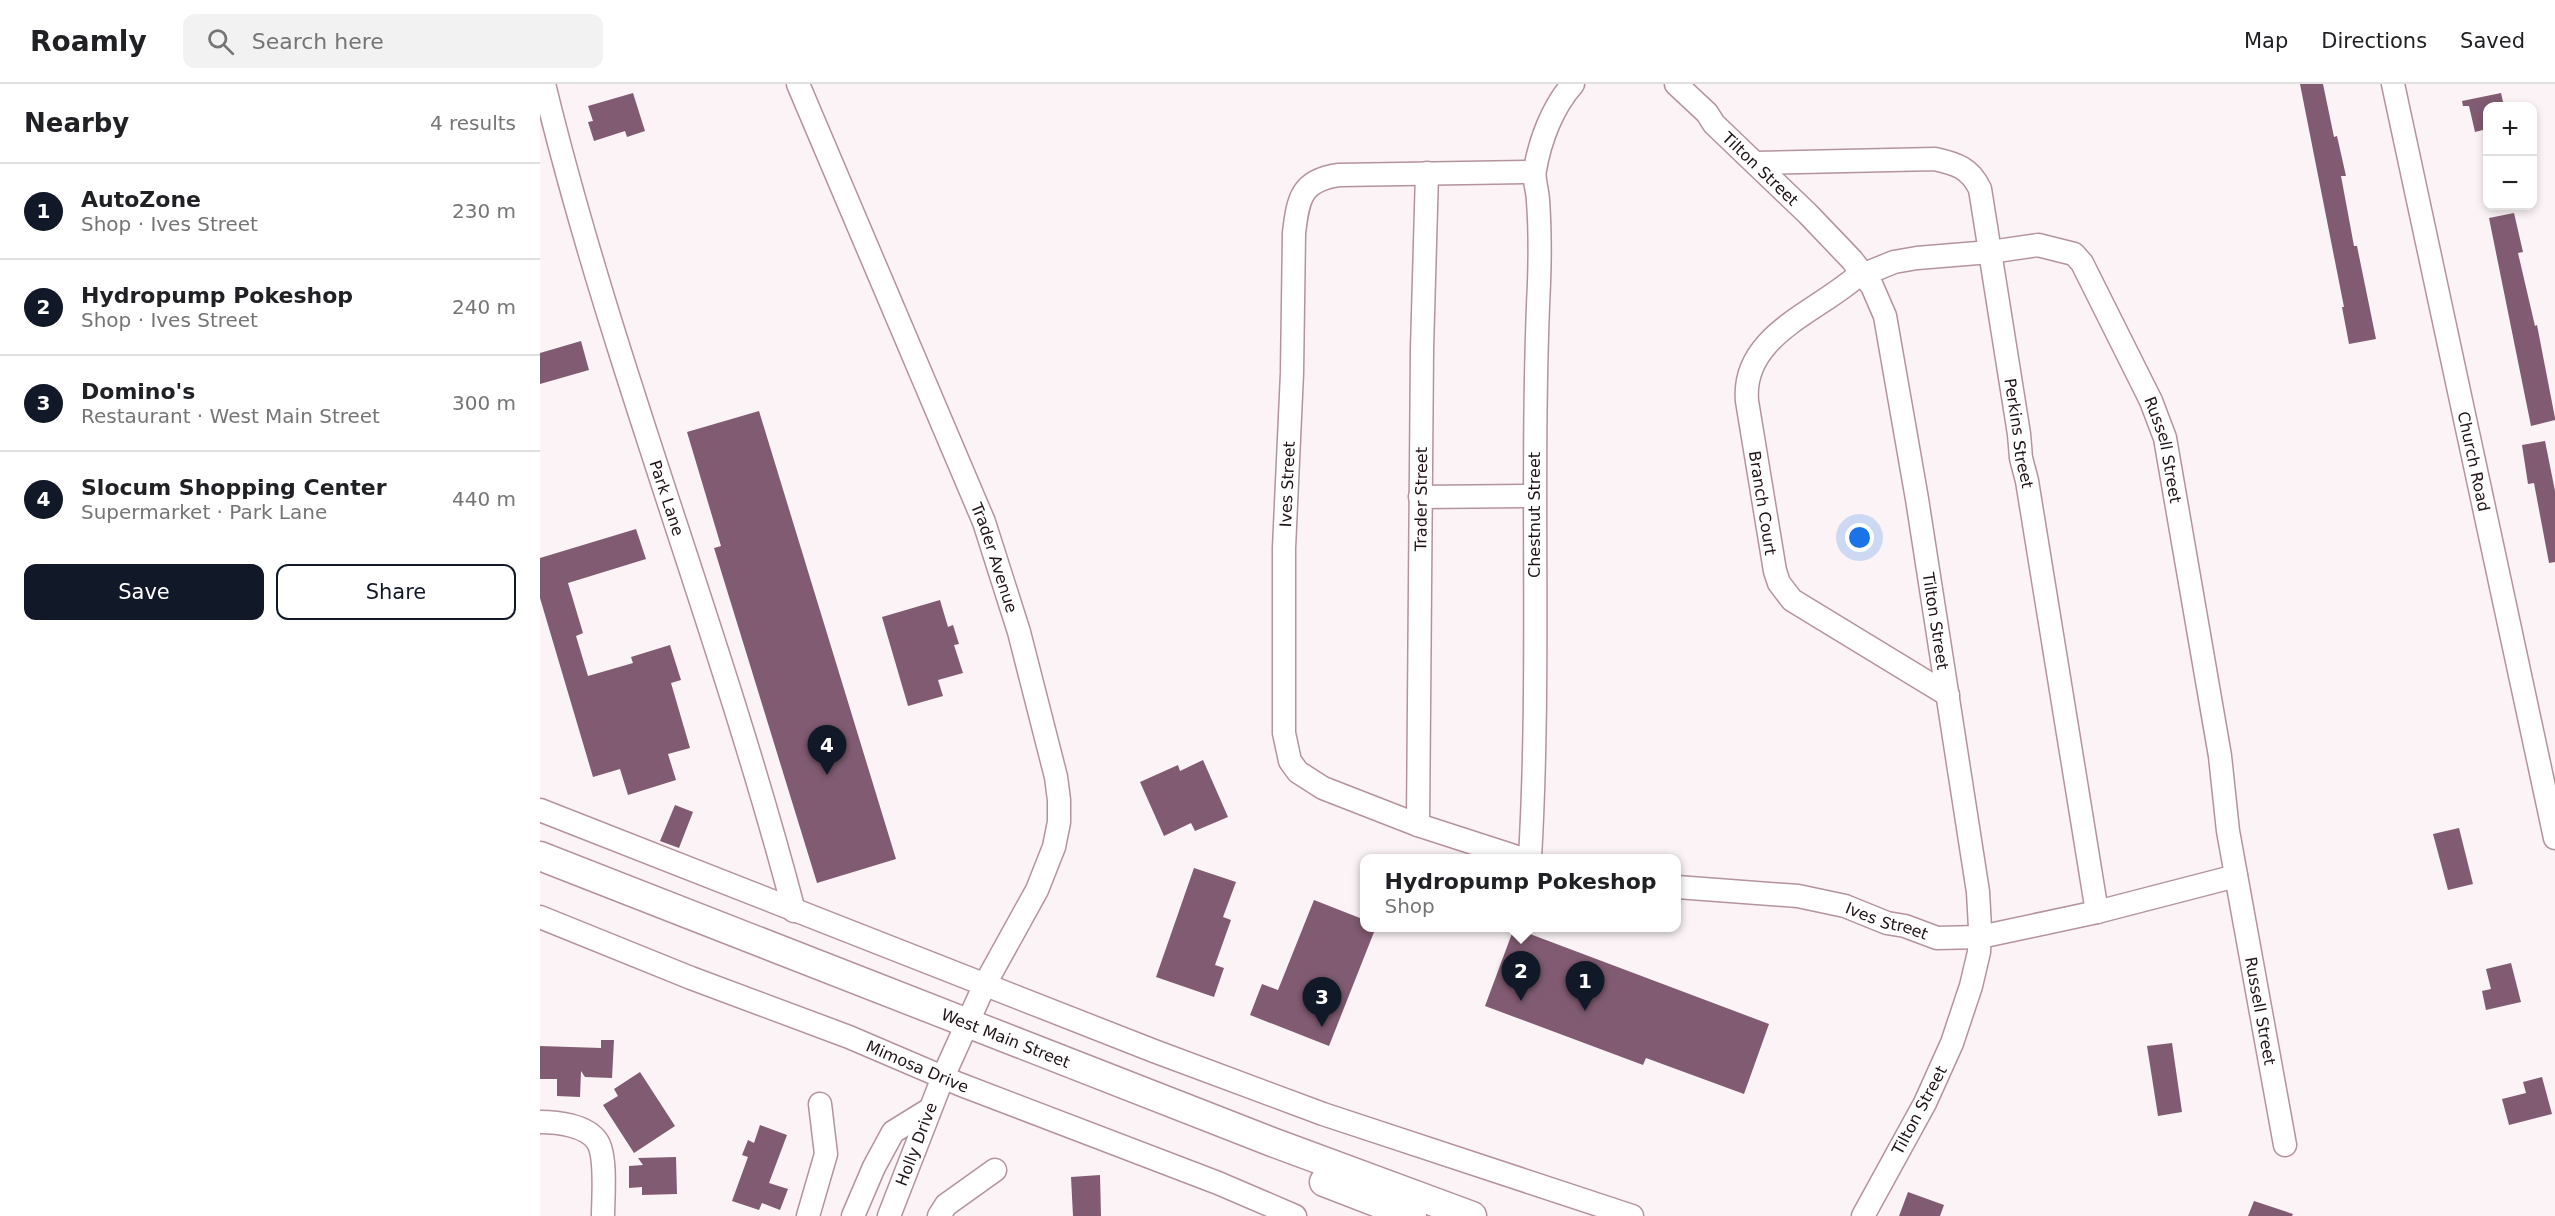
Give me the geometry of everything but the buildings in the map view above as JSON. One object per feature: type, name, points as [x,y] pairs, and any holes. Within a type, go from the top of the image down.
[{"type":"main road","name":"West Main Street","points":[[540,856],[1412,1216]]},
{"type":"main road","name":"West Main Street","points":[[540,876],[1472,1216]]},
{"type":"street","name":"Park Lane","points":[[544,84],[558,142],[609,313],[756,775],[794,911]]},
{"type":"street","name":"Trader Avenue","points":[[798,84],[984,522],[1019,632],[1056,777],[1059,822],[1054,847],[1037,890],[985,984],[964,1031]]},
{"type":"street","points":[[1534,172],[1554,110],[1564,93],[1574,84]]},
{"type":"street","name":"Tilton Street","points":[[1676,84],[1808,214],[1862,272],[1872,286],[1885,316],[1917,499],[1978,892],[1980,937],[1971,986],[1944,1063],[1863,1216]]},
{"type":"street","name":"Church Road","points":[[2393,84],[2555,838]]},
{"type":"street","name":"Perkins Street","points":[[1755,163],[1923,159],[1957,164],[1974,178],[1980,189],[2021,458],[2027,481],[2097,912]]},
{"type":"street","name":"Ives Street","points":[[1508,854],[1418,825],[1323,788],[1298,772],[1290,761],[1284,733],[1284,548],[1292,373],[1294,233],[1299,200],[1310,185],[1327,176],[1534,172]]},
{"type":"street","name":"Chestnut Street","points":[[1530,854],[1534,796],[1534,496],[1540,243],[1538,189],[1534,172]]},
{"type":"street","name":"Trader Street","points":[[1418,825],[1420,497],[1427,173]]},
{"type":"street","name":"Russell Street","points":[[1862,272],[1867,273],[1894,262],[1917,258],[1990,252],[2038,245],[2074,254],[2082,263],[2151,401],[2165,438],[2174,478],[2220,756],[2228,831],[2285,1145]]},
{"type":"street","name":"Branch Court","points":[[1862,272],[1792,322],[1760,351],[1748,375],[1747,401],[1772,557],[1779,583],[1792,600],[1948,695]]},
{"type":"street","points":[[1420,497],[1534,496]]},
{"type":"street","points":[[540,810],[1154,1051],[1323,1114],[1632,1216]]},
{"type":"street","points":[[2097,912],[2236,876]]},
{"type":"street","name":"Ives Street","points":[[1681,887],[1798,896],[1845,906],[1887,923],[1905,926],[1937,938],[1980,937],[2097,912]]},
{"type":"street","name":"Mimosa Drive","points":[[540,917],[1218,1183],[1295,1216]]},
{"type":"street","name":"Holly Drive","points":[[889,1216],[927,1112],[964,1031]]},
{"type":"street","points":[[808,1216],[826,1154],[820,1104]]},
{"type":"street","points":[[853,1216],[874,1167],[893,1132],[927,1112]]},
{"type":"street","points":[[540,1122],[559,1122],[583,1131],[597,1141],[602,1158],[603,1216]]},
{"type":"street","points":[[939,1216],[946,1205],[995,1170]]},
{"type":"place","name":"Slocum Shopping Center","points":[[827,775]]},
{"type":"place","name":"Hydropump Pokeshop","points":[[1521,1001]]},
{"type":"place","name":"AutoZone","points":[[1585,1011]]},
{"type":"place","name":"Domino's","points":[[1322,1027]]}]
